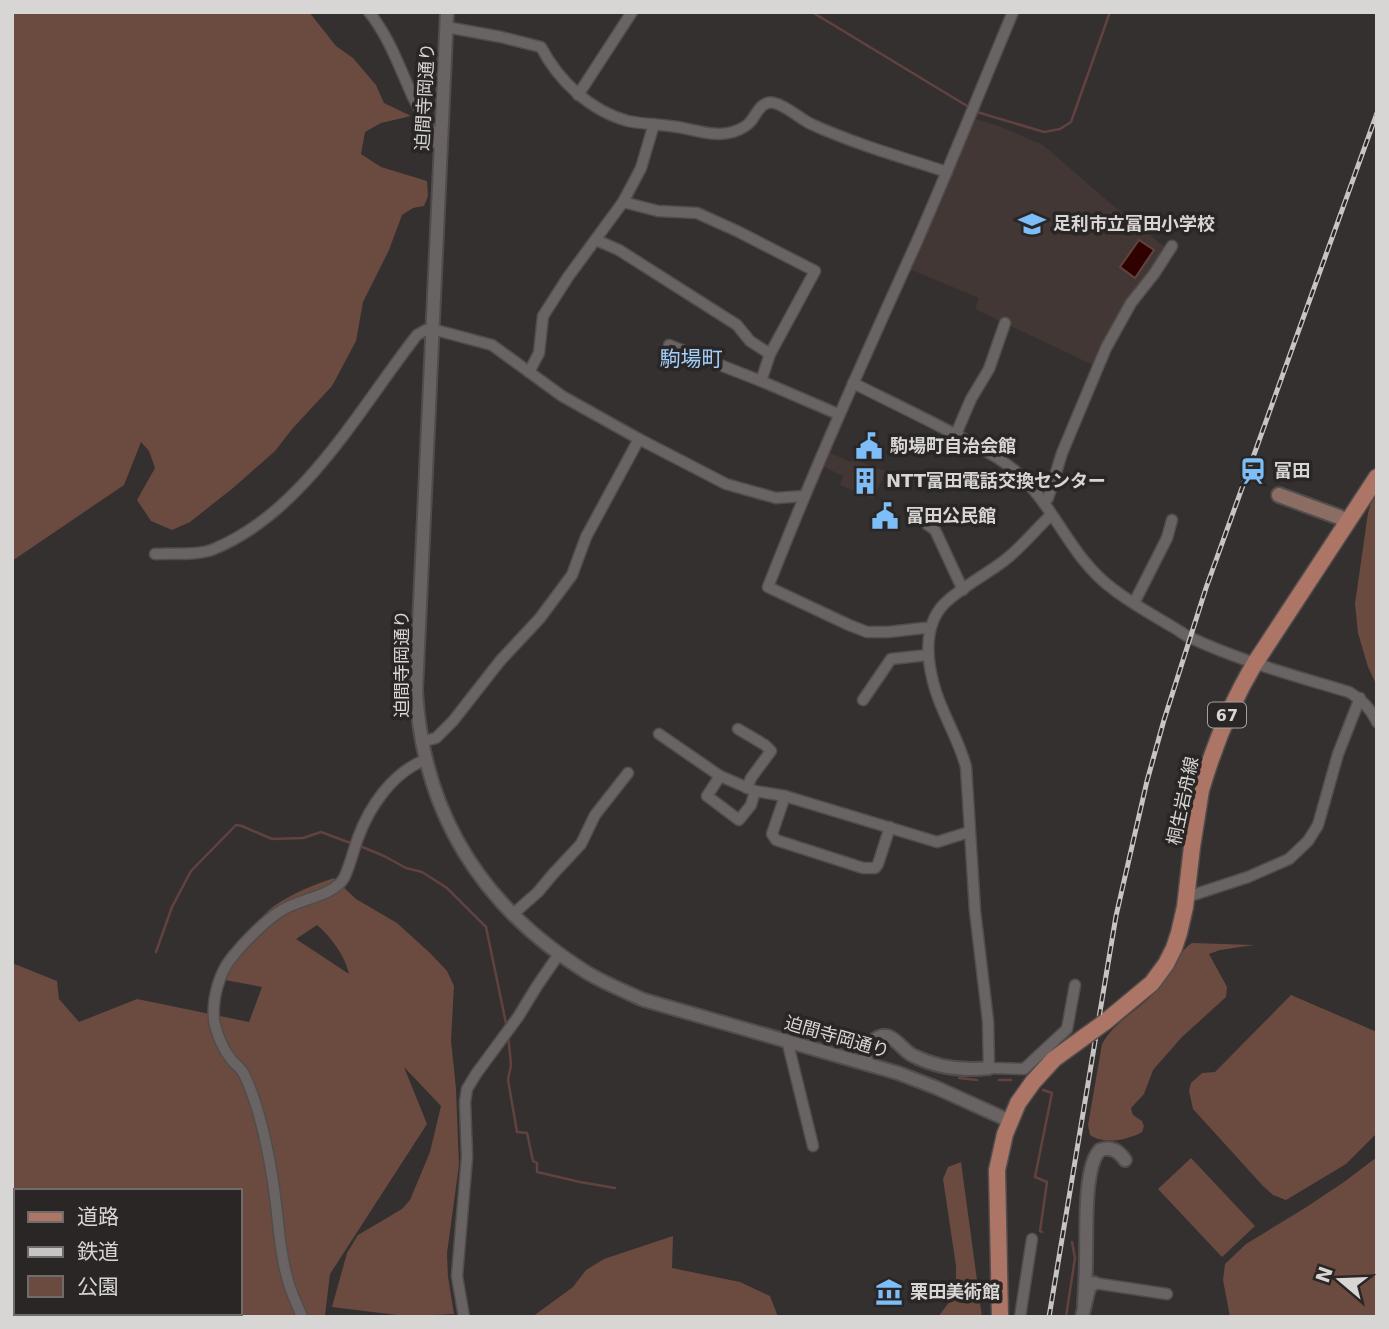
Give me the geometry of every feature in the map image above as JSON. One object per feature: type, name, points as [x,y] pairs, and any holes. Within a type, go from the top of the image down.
[{"type":"main road","name":"桐生岩舟線","points":[[1010,1121],[1032,1082],[1054,1059],[1145,990],[1166,964],[1180,933],[1198,809],[1207,771],[1229,712],[1255,663],[1377,477]]},
{"type":"main road","points":[[1279,495],[1339,517],[1347,523]]},
{"type":"main road","name":"67","points":[[1000,1317],[997,1170],[1010,1121]]},
{"type":"street","points":[[369,12],[385,36],[441,149]]},
{"type":"street","name":"迫間寺岡通り","points":[[447,12],[416,663],[418,720],[425,760],[443,811],[458,842],[489,889],[512,915],[559,954],[612,986],[644,1000],[898,1073],[1010,1121]]},
{"type":"street","points":[[578,95],[632,12]]},
{"type":"street","points":[[930,629],[867,632],[768,587],[838,414],[947,172],[1013,12]]},
{"type":"street","points":[[446,27],[541,47],[548,62],[578,95],[606,113],[627,121],[723,134],[747,124],[758,109],[772,102],[810,123],[872,149],[947,172]]},
{"type":"street","points":[[529,372],[538,353],[543,316],[623,202],[642,168],[654,124]]},
{"type":"street","points":[[623,202],[658,211],[697,213],[815,271],[770,354],[761,381]]},
{"type":"street","points":[[596,240],[619,250],[737,325],[750,341],[770,354]]},
{"type":"street","points":[[1044,503],[1106,348],[1131,303],[1172,246]]},
{"type":"street","points":[[956,434],[971,399],[989,369],[1005,324]]},
{"type":"street","points":[[155,554],[212,550],[242,534],[270,514],[295,493],[334,448],[417,335],[432,329],[492,345],[562,396],[726,484],[776,498],[804,496]]},
{"type":"street","points":[[668,345],[838,414]]},
{"type":"street","points":[[853,383],[956,434],[1016,472],[1044,503],[1078,555],[1110,587],[1134,603],[1189,637],[1255,663],[1349,692],[1360,698],[1377,722]]},
{"type":"street","points":[[421,742],[436,738],[453,721],[500,661],[540,618],[572,575],[586,537],[639,439]]},
{"type":"street","points":[[913,514],[935,530],[963,590]]},
{"type":"street","points":[[989,1068],[988,1020],[975,911],[965,767],[936,692],[928,655],[930,629],[941,608],[1008,558],[1051,514]]},
{"type":"street","points":[[1134,603],[1167,538],[1172,520]]},
{"type":"street","points":[[863,700],[891,659],[928,655]]},
{"type":"street","points":[[1186,895],[1248,877],[1289,859],[1308,841],[1318,825],[1338,754],[1360,698]]},
{"type":"street","points":[[720,776],[707,796],[739,820],[751,805],[751,778],[771,751],[738,729]]},
{"type":"street","points":[[659,734],[720,776],[751,790],[785,796],[937,842],[969,832]]},
{"type":"street","points":[[302,1317],[286,1277],[271,1171],[256,1104],[243,1072],[230,1059],[220,1040],[215,1023],[216,993],[232,957],[265,923],[297,901],[336,888],[344,878],[361,830],[376,803],[399,776],[425,760]]},
{"type":"street","points":[[512,915],[538,892],[581,844],[595,815],[628,773]]},
{"type":"street","points":[[785,796],[772,834],[776,840],[863,868],[875,868],[878,864],[890,827]]},
{"type":"street","points":[[464,1317],[457,1276],[467,1157],[467,1089],[519,1017],[559,954]]},
{"type":"street","points":[[864,1062],[870,1045],[884,1036],[892,1038],[913,1056],[940,1066],[961,1070],[1024,1069],[1067,1029],[1075,985]]},
{"type":"street","points":[[787,1040],[813,1146]]},
{"type":"street","points":[[1083,1310],[1089,1178],[1094,1158],[1100,1150],[1111,1149],[1121,1154],[1125,1160]]},
{"type":"street","points":[[1020,1317],[1032,1239]]},
{"type":"street","points":[[1083,1310],[1089,1289],[1094,1283],[1167,1294]]},
{"type":"shaded area","name":"足利市立富田小学校","points":[[972,118],[1002,127],[1043,145],[1166,248],[1122,307],[1096,364],[1093,365],[975,309],[979,298],[907,268]]},
{"type":"shaded area","points":[[1139,240],[1154,250],[1135,278],[1120,267]]},
{"type":"shaded area","points":[[826,451],[850,462],[853,459],[886,471],[873,499],[840,485],[843,476],[820,465]]},
{"type":"green space","points":[[12,12],[309,12],[336,46],[353,58],[376,85],[384,103],[411,116],[381,123],[365,132],[361,154],[381,167],[427,181],[428,196],[424,206],[413,208],[402,215],[389,250],[363,302],[356,341],[332,386],[275,451],[233,488],[190,522],[172,530],[151,521],[137,500],[155,468],[149,451],[141,442],[124,485],[12,561]]},
{"type":"green space","points":[[1375,489],[1377,686],[1358,633],[1355,604],[1368,513]]},
{"type":"green space","points":[[334,878],[356,899],[397,923],[447,971],[454,986],[451,1040],[459,1165],[447,1253],[454,1314],[397,1317],[332,1307],[347,1253],[358,1235],[402,1209],[410,1200],[430,1152],[441,1106],[404,1067],[427,1124],[330,1274],[325,1315],[341,1317],[12,1317],[12,963],[57,981],[59,999],[79,1022],[137,999],[249,1022],[262,987],[225,980],[259,921],[274,906],[296,893]],"holes":[[[317,925],[337,948],[349,974],[296,939]]]},
{"type":"green space","points":[[1192,943],[1254,945],[1209,954],[1227,987],[1226,997],[1182,1037],[1153,1070],[1144,1094],[1131,1108],[1133,1115],[1142,1121],[1142,1132],[1116,1140],[1102,1140],[1090,1135],[1088,1125],[1102,1044],[1117,1025],[1155,991]]},
{"type":"green space","points":[[1291,995],[1377,1032],[1377,1133],[1346,1164],[1286,1200],[1273,1195],[1263,1186],[1193,1109],[1189,1091],[1191,1083],[1202,1073],[1215,1072]]},
{"type":"green space","points":[[1377,1157],[1377,1317],[1230,1317],[1223,1280],[1225,1264],[1246,1244],[1305,1208]]},
{"type":"green space","points":[[1191,1158],[1255,1226],[1222,1257],[1158,1189]]},
{"type":"green space","points":[[961,1162],[982,1317],[938,1317],[956,1293],[956,1266],[943,1179],[948,1167]]},
{"type":"green space","points":[[673,1236],[672,1268],[740,1282],[770,1296],[778,1317],[532,1317],[573,1287],[586,1270],[604,1259]]},
{"type":"waterway","points":[[812,12],[977,112],[1044,132],[1060,129],[1071,122],[1110,12]]},
{"type":"waterway","points":[[156,952],[172,907],[191,871],[236,825],[272,839],[303,838],[321,832],[353,844]]},
{"type":"waterway","points":[[360,846],[406,868],[422,872],[447,888],[486,927],[507,1028]]},
{"type":"waterway","points":[[508,1034],[511,1065],[508,1080],[517,1132],[527,1133],[533,1161],[537,1163],[537,1172],[615,1188]]},
{"type":"waterway","points":[[959,1078],[977,1080]]},
{"type":"waterway","points":[[999,1080],[1011,1080]]},
{"type":"waterway","points":[[1042,1232],[1047,1182],[1035,1177],[1052,1093],[1043,1090]]},
{"type":"waterway","points":[[1066,1317],[1075,1258],[1072,1242]]},
{"type":"railway","points":[[1049,1317],[1116,916],[1147,781],[1206,588],[1377,113]]},
{"type":"place","name":"足利市立富田小学校","points":[[1032,224]]},
{"type":"place","name":"駒場町自治会館","points":[[869,446]]},
{"type":"place","name":"富田","points":[[1253,471]]},
{"type":"place","name":"NTT富田電話交換センター","points":[[865,481]]},
{"type":"place","name":"富田公民館","points":[[885,516]]},
{"type":"place","name":"栗田美術館","points":[[889,1292]]},
{"type":"district","name":"駒場町","points":[[691,359]]}]
